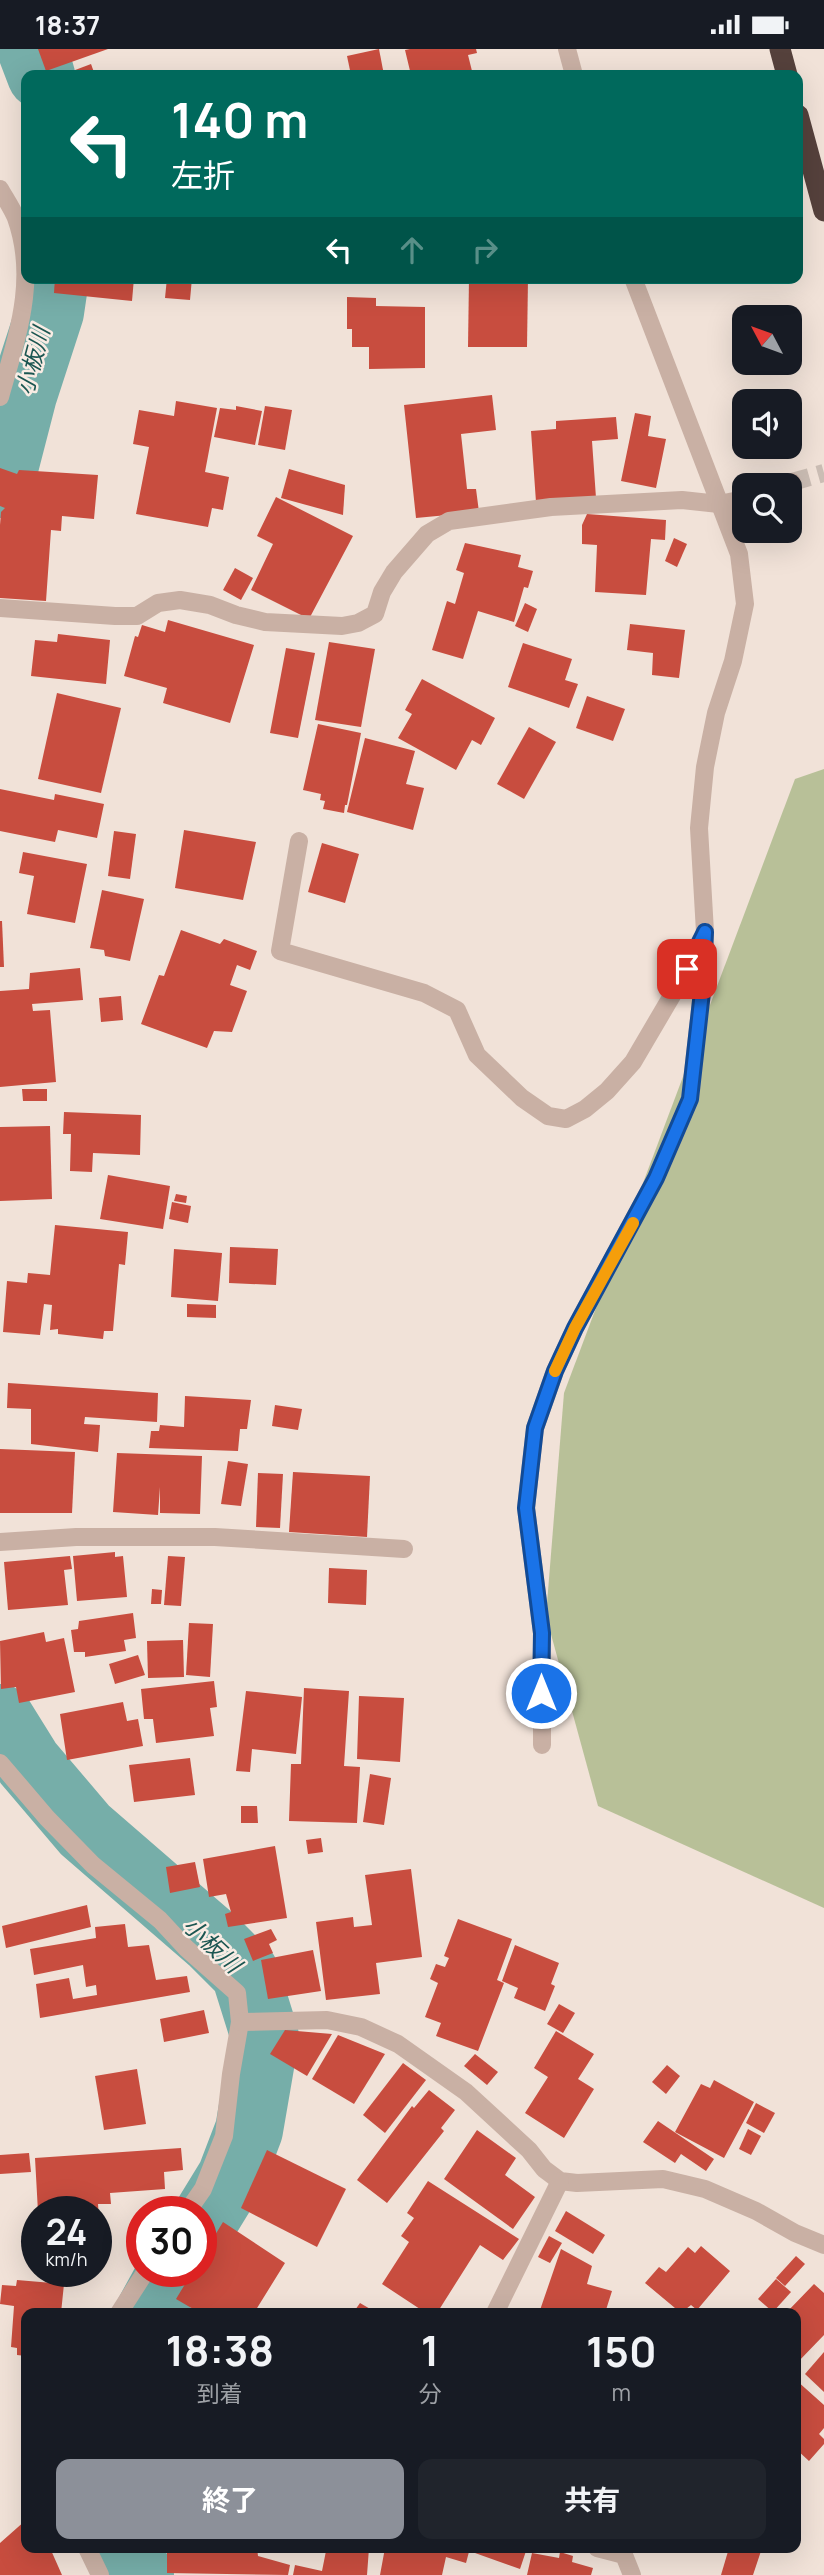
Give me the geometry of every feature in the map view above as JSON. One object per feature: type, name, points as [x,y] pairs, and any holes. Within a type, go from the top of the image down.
[{"type":"highway","points":[[780,49],[786,70]]},
{"type":"highway","points":[[803,133],[824,211]]},
{"type":"street","points":[[567,49],[573,70]]},
{"type":"street","points":[[0,189],[15,216],[21,239]]},
{"type":"street","points":[[0,397],[26,297],[26,284]]},
{"type":"street","points":[[542,1745],[542,1633],[526,1508],[535,1428],[555,1371],[575,1328],[656,1178],[690,1099],[702,992],[705,932],[699,828],[705,767],[716,713],[733,660],[745,604],[739,554],[635,284]]},
{"type":"street","points":[[0,608],[115,617],[136,616],[158,603],[180,600],[210,605],[265,622],[342,626],[358,623],[375,614],[382,592],[394,572],[427,534],[449,521],[522,510],[602,503],[682,500],[719,504],[732,501]]},
{"type":"street","points":[[299,841],[280,951],[424,993],[457,1010],[477,1055],[522,1098],[548,1116],[566,1119],[585,1109],[607,1091],[633,1062],[677,987],[705,932]]},
{"type":"street","points":[[0,1542],[76,1537],[215,1537],[404,1549]]},
{"type":"street","points":[[0,1763],[47,1818],[93,1865],[160,1920],[186,1948],[237,1993],[240,2022],[224,2136],[198,2196]]},
{"type":"street","points":[[240,2022],[327,2020],[361,2027],[398,2043],[466,2092],[529,2150],[544,2169],[560,2181],[577,2183],[663,2179],[694,2187],[757,2211],[795,2233],[824,2245]]},
{"type":"street","points":[[497,2308],[560,2181]]},
{"type":"street","points":[[122,2308],[136,2287]]},
{"type":"street","points":[[89,2553],[100,2575]]},
{"type":"street","points":[[616,2553],[624,2555],[632,2575]]},
{"type":"green space","points":[[824,769],[824,1908],[598,1806],[546,1616],[564,1393],[795,779]]},
{"type":"building","points":[[38,49],[108,49],[49,70],[46,70]]},
{"type":"building","points":[[379,49],[383,70],[350,70],[347,56]]},
{"type":"building","points":[[476,49],[477,53],[468,55],[472,70],[410,70],[405,50]]},
{"type":"building","points":[[91,64],[93,70],[75,70]]},
{"type":"building","points":[[55,284],[133,284],[132,301],[54,293]]},
{"type":"building","points":[[166,284],[191,284],[190,300],[165,298]]},
{"type":"building","points":[[469,284],[528,284],[527,347],[468,347]]},
{"type":"building","points":[[347,297],[376,298],[376,306],[425,307],[425,368],[369,369],[369,347],[352,347],[352,329],[347,329]]},
{"type":"building","points":[[492,395],[496,430],[461,434],[467,489],[476,489],[479,512],[416,518],[404,405]]},
{"type":"building","points":[[176,401],[217,408],[205,472],[229,477],[223,510],[212,508],[208,527],[136,514],[149,447],[133,444],[139,410],[174,416]]},
{"type":"building","points":[[236,406],[262,411],[255,445],[214,437],[220,408],[236,410]]},
{"type":"building","points":[[265,406],[292,410],[285,450],[258,445]]},
{"type":"building","points":[[635,413],[651,416],[648,436],[666,439],[656,488],[621,481]]},
{"type":"building","points":[[616,417],[618,439],[592,441],[596,498],[536,502],[531,431],[556,429],[556,421]]},
{"type":"building","points":[[0,468],[17,474],[19,470],[98,475],[94,519],[62,516],[61,531],[51,530],[46,601],[0,598],[0,525],[1,512],[5,508],[0,506]]},
{"type":"building","points":[[289,469],[345,485],[343,515],[281,498]]},
{"type":"building","points":[[276,497],[353,536],[309,619],[251,590],[273,544],[257,536]]},
{"type":"building","points":[[587,514],[666,520],[665,540],[651,539],[646,595],[595,592],[597,545],[582,544],[582,525]]},
{"type":"building","points":[[674,538],[687,544],[677,567],[665,561]]},
{"type":"building","points":[[465,543],[521,555],[518,567],[533,571],[528,588],[524,587],[514,622],[478,611],[463,659],[432,650],[447,601],[455,604],[464,573],[456,570]]},
{"type":"building","points":[[235,568],[253,578],[241,600],[223,590]]},
{"type":"building","points":[[525,603],[537,609],[528,632],[515,626]]},
{"type":"building","points":[[168,620],[254,645],[230,723],[163,703],[167,688],[124,676],[135,636],[138,637],[142,625],[165,632]]},
{"type":"building","points":[[630,624],[685,630],[679,678],[652,675],[653,653],[627,650]]},
{"type":"building","points":[[58,634],[110,640],[106,684],[31,676],[35,640],[57,642]]},
{"type":"building","points":[[329,642],[375,649],[361,727],[315,720]]},
{"type":"building","points":[[523,643],[572,659],[565,680],[578,684],[569,708],[508,687]]},
{"type":"building","points":[[286,648],[315,653],[298,738],[270,733]]},
{"type":"building","points":[[422,679],[495,718],[481,745],[472,740],[456,770],[398,738],[412,714],[405,710]]},
{"type":"building","points":[[57,693],[121,708],[101,793],[38,779]]},
{"type":"building","points":[[587,696],[625,709],[613,741],[576,728]]},
{"type":"building","points":[[318,724],[361,733],[344,813],[323,809],[325,801],[320,800],[321,794],[303,790]]},
{"type":"building","points":[[529,727],[556,742],[524,799],[497,784]]},
{"type":"building","points":[[365,738],[415,751],[406,784],[424,788],[413,830],[347,812]]},
{"type":"building","points":[[0,789],[54,800],[55,794],[104,804],[97,838],[58,830],[55,842],[0,831]]},
{"type":"building","points":[[184,830],[256,842],[243,900],[175,888]]},
{"type":"building","points":[[114,831],[136,834],[130,879],[108,876]]},
{"type":"building","points":[[322,843],[359,854],[345,903],[308,892]]},
{"type":"building","points":[[23,852],[87,864],[75,923],[27,914],[34,876],[19,873]]},
{"type":"building","points":[[102,890],[144,899],[130,961],[105,956],[104,950],[90,948]]},
{"type":"building","points":[[2,921],[4,967],[0,967]]},
{"type":"building","points":[[181,930],[220,944],[224,939],[257,951],[250,970],[237,965],[230,985],[247,991],[232,1032],[214,1031],[207,1048],[141,1024],[159,975],[164,976]]},
{"type":"building","points":[[80,968],[83,1000],[32,1004],[33,1011],[50,1010],[56,1082],[0,1087],[0,991],[29,989],[30,973]]},
{"type":"building","points":[[121,996],[123,1020],[101,1022],[99,998]]},
{"type":"building","points":[[22,1089],[47,1089],[47,1101],[23,1101]]},
{"type":"building","points":[[64,1112],[141,1115],[140,1155],[93,1153],[92,1172],[70,1171],[71,1134],[63,1134]]},
{"type":"building","points":[[50,1126],[52,1199],[0,1201],[0,1127]]},
{"type":"building","points":[[108,1175],[170,1186],[163,1229],[100,1219]]},
{"type":"building","points":[[176,1194],[187,1196],[186,1203],[174,1201]]},
{"type":"building","points":[[172,1202],[191,1206],[188,1223],[169,1219]]},
{"type":"building","points":[[55,1225],[128,1232],[125,1265],[119,1264],[113,1331],[104,1331],[103,1339],[58,1334],[58,1329],[50,1330],[52,1305],[44,1304],[40,1335],[3,1332],[7,1281],[27,1283],[28,1273],[50,1275]]},
{"type":"building","points":[[230,1247],[278,1249],[276,1285],[229,1283]]},
{"type":"building","points":[[174,1249],[222,1253],[218,1301],[171,1297]]},
{"type":"building","points":[[187,1304],[216,1305],[216,1318],[187,1317]]},
{"type":"building","points":[[8,1383],[158,1393],[157,1422],[85,1417],[84,1424],[100,1425],[98,1452],[31,1444],[31,1409],[7,1408]]},
{"type":"building","points":[[185,1396],[251,1400],[247,1429],[240,1429],[238,1451],[149,1448],[151,1431],[159,1431],[160,1425],[184,1427]]},
{"type":"building","points":[[275,1405],[302,1409],[298,1430],[272,1426]]},
{"type":"building","points":[[0,1449],[75,1452],[72,1513],[0,1513]]},
{"type":"building","points":[[117,1453],[202,1456],[200,1514],[160,1513],[160,1487],[158,1515],[113,1512]]},
{"type":"building","points":[[228,1461],[248,1464],[241,1506],[221,1504]]},
{"type":"building","points":[[293,1472],[370,1476],[367,1537],[289,1532]]},
{"type":"building","points":[[258,1473],[283,1474],[280,1528],[256,1527]]},
{"type":"building","points":[[115,1552],[115,1557],[123,1556],[127,1597],[77,1601],[73,1556]]},
{"type":"building","points":[[70,1556],[72,1569],[64,1570],[68,1605],[8,1610],[4,1562]]},
{"type":"building","points":[[168,1556],[185,1557],[181,1606],[164,1605]]},
{"type":"building","points":[[329,1568],[367,1570],[366,1605],[328,1603]]},
{"type":"building","points":[[152,1589],[162,1590],[161,1604],[151,1604]]},
{"type":"building","points":[[133,1613],[136,1638],[124,1640],[126,1651],[85,1657],[85,1652],[74,1652],[71,1630],[78,1629],[79,1621]]},
{"type":"building","points":[[189,1623],[213,1624],[210,1677],[186,1675]]},
{"type":"building","points":[[44,1632],[46,1642],[64,1638],[75,1692],[19,1703],[16,1687],[1,1689],[0,1641]]},
{"type":"building","points":[[183,1640],[184,1677],[148,1678],[147,1641]]},
{"type":"building","points":[[138,1655],[145,1675],[115,1684],[109,1664]]},
{"type":"building","points":[[214,1681],[217,1707],[210,1708],[214,1736],[156,1743],[153,1719],[144,1719],[141,1689]]},
{"type":"building","points":[[304,1688],[349,1691],[344,1766],[360,1767],[357,1823],[289,1821],[291,1764],[301,1764]]},
{"type":"building","points":[[246,1691],[302,1697],[296,1754],[252,1749],[250,1772],[236,1771]]},
{"type":"building","points":[[359,1696],[404,1698],[400,1762],[357,1759]]},
{"type":"building","points":[[123,1702],[127,1721],[138,1719],[143,1746],[67,1760],[60,1714]]},
{"type":"building","points":[[190,1758],[195,1795],[134,1802],[129,1765]]},
{"type":"building","points":[[370,1774],[391,1778],[384,1825],[363,1822]]},
{"type":"building","points":[[241,1806],[257,1806],[258,1823],[241,1823]]},
{"type":"building","points":[[321,1838],[323,1852],[308,1854],[306,1840]]},
{"type":"building","points":[[275,1846],[287,1918],[228,1927],[225,1914],[231,1912],[226,1894],[209,1897],[203,1859]]},
{"type":"building","points":[[195,1862],[200,1887],[170,1893],[166,1867]]},
{"type":"building","points":[[411,1869],[422,1957],[376,1963],[380,1994],[326,2000],[316,1922],[353,1917],[354,1927],[372,1925],[365,1875]]},
{"type":"building","points":[[87,1905],[91,1927],[6,1948],[2,1926]]},
{"type":"building","points":[[458,1919],[512,1939],[497,1980],[504,1983],[478,2051],[436,2036],[441,2023],[425,2017],[438,1983],[430,1979],[436,1964],[445,1967],[449,1958],[444,1956]]},
{"type":"building","points":[[125,1924],[128,1947],[149,1945],[156,1980],[187,1976],[190,1992],[40,2018],[36,1984],[69,1978],[73,1999],[97,1995],[96,1985],[86,1987],[83,1965],[34,1975],[30,1949],[96,1938],[95,1927]]},
{"type":"building","points":[[271,1929],[277,1940],[269,1944],[273,1953],[253,1961],[244,1939]]},
{"type":"building","points":[[515,1945],[559,1963],[551,1984],[555,1986],[545,2011],[514,1998],[518,1988],[502,1981]]},
{"type":"building","points":[[313,1950],[321,1991],[268,1999],[261,1960]]},
{"type":"building","points":[[559,2004],[575,2013],[563,2033],[547,2024]]},
{"type":"building","points":[[204,2010],[209,2033],[164,2042],[160,2019]]},
{"type":"building","points":[[285,2030],[332,2034],[307,2076],[270,2054]]},
{"type":"building","points":[[556,2031],[594,2054],[578,2079],[594,2089],[564,2138],[525,2113],[548,2077],[534,2068]]},
{"type":"building","points":[[338,2035],[385,2054],[354,2104],[312,2079]]},
{"type":"building","points":[[475,2054],[498,2072],[487,2085],[464,2066]]},
{"type":"building","points":[[403,2063],[426,2080],[385,2133],[363,2115]]},
{"type":"building","points":[[667,2065],[680,2076],[666,2094],[652,2082]]},
{"type":"building","points":[[137,2069],[146,2124],[104,2130],[95,2076]]},
{"type":"building","points":[[714,2080],[754,2102],[724,2158],[675,2132],[701,2084],[710,2088]]},
{"type":"building","points":[[429,2090],[455,2110],[441,2128],[444,2131],[387,2203],[357,2180],[412,2106],[414,2108]]},
{"type":"building","points":[[756,2103],[775,2113],[764,2133],[746,2123]]},
{"type":"building","points":[[658,2121],[714,2159],[706,2171],[681,2154],[675,2163],[643,2142]]},
{"type":"building","points":[[748,2129],[761,2136],[751,2155],[739,2149]]},
{"type":"building","points":[[477,2130],[516,2158],[505,2175],[535,2197],[513,2229],[444,2179]]},
{"type":"building","points":[[181,2148],[183,2170],[164,2172],[165,2189],[110,2193],[110,2196],[37,2196],[35,2158]]},
{"type":"building","points":[[267,2150],[346,2189],[317,2247],[241,2208]]},
{"type":"building","points":[[29,2153],[31,2172],[0,2174],[0,2155]]},
{"type":"building","points":[[428,2181],[519,2239],[503,2260],[480,2245],[440,2308],[418,2308],[382,2284],[409,2242],[401,2236],[414,2218],[407,2213]]},
{"type":"building","points":[[566,2211],[605,2235],[593,2254],[555,2231]]},
{"type":"building","points":[[223,2222],[285,2263],[257,2308],[191,2308],[176,2299],[183,2287],[217,2287],[217,2232]]},
{"type":"building","points":[[549,2236],[562,2243],[550,2263],[538,2257]]},
{"type":"building","points":[[701,2246],[730,2271],[699,2308],[691,2305],[687,2308],[675,2308],[645,2283],[659,2267],[666,2272],[688,2247],[695,2253]]},
{"type":"building","points":[[561,2249],[592,2266],[587,2284],[612,2291],[607,2308],[541,2308]]},
{"type":"building","points":[[796,2256],[805,2264],[785,2286],[776,2278]]},
{"type":"building","points":[[776,2279],[791,2292],[777,2308],[768,2308],[758,2299]]},
{"type":"building","points":[[17,2280],[21,2280],[21,2287],[64,2287],[62,2308],[21,2308],[21,2355],[17,2355],[17,2348],[11,2347],[14,2306],[0,2304],[2,2285],[16,2286]]},
{"type":"building","points":[[814,2284],[824,2293],[824,2335],[801,2359],[801,2308],[791,2308]]},
{"type":"building","points":[[824,2352],[824,2392],[805,2374]]},
{"type":"building","points":[[801,2384],[824,2405],[824,2428],[819,2434],[824,2439],[824,2444],[809,2461],[801,2454]]},
{"type":"building","points":[[21,2524],[21,2553],[52,2553],[62,2575],[0,2575],[0,2543]]},
{"type":"building","points":[[167,2553],[258,2553],[258,2556],[290,2565],[288,2575],[167,2573]]},
{"type":"building","points":[[326,2553],[369,2553],[367,2575],[293,2575],[295,2565],[322,2571]]},
{"type":"building","points":[[384,2553],[469,2553],[466,2563],[446,2557],[442,2575],[380,2575]]},
{"type":"building","points":[[475,2553],[525,2553],[520,2569]]},
{"type":"building","points":[[532,2553],[559,2558],[560,2553],[573,2556],[572,2562],[593,2568],[591,2575],[527,2575]]},
{"type":"building","points":[[728,2553],[760,2553],[753,2575],[721,2575]]},
{"type":"waterway","name":"小板川","points":[[31,49],[39,70]]},
{"type":"waterway","name":"小板川","points":[[0,484],[23,395],[50,312],[54,284]]},
{"type":"waterway","name":"小板川","points":[[0,1718],[28,1763],[85,1830],[212,1940],[245,1973],[265,2037],[249,2130],[231,2177],[217,2200]]},
{"type":"waterway","name":"小板川","points":[[152,2308],[163,2287]]},
{"type":"waterway","name":"小板川","points":[[126,2553],[140,2575]]},
{"type":"tunnel","points":[[802,479],[824,473]]},
{"type":"slow traffic","points":[[555,1371],[575,1328],[633,1223]]},
{"type":"route","points":[[541,1693],[542,1633],[526,1508],[535,1428],[555,1371],[575,1328],[656,1178],[690,1099],[702,992],[705,932],[687,969]]}]
